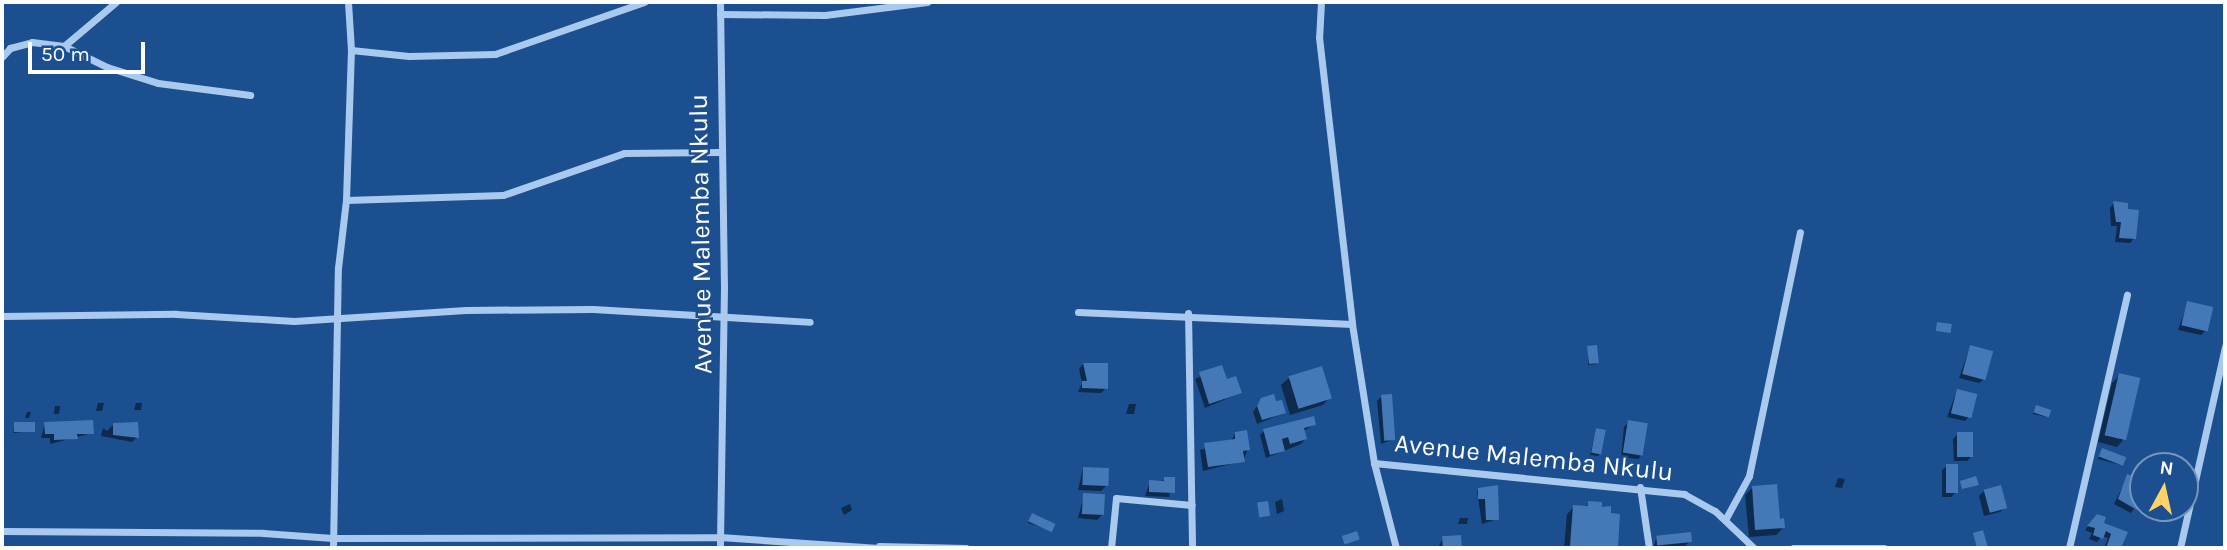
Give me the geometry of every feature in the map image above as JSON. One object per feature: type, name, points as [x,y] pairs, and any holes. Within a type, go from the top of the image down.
[{"type":"street","points":[[64,46],[116,2]]},
{"type":"street","points":[[333,548],[338,268],[346,200],[351,50],[348,2]]},
{"type":"street","points":[[351,50],[445,57],[495,54],[644,2]]},
{"type":"street","name":"Avenue Malemba Nkulu","points":[[720,2],[723,318],[718,466],[720,548]]},
{"type":"street","points":[[720,14],[825,15],[927,2]]},
{"type":"street","points":[[1321,2],[1319,37],[1352,324],[1374,463],[1396,548]]},
{"type":"street","points":[[2,57],[10,48],[32,42],[64,46],[107,67],[158,83],[250,95]]},
{"type":"street","points":[[346,200],[503,195],[624,153],[720,152]]},
{"type":"street","points":[[1725,520],[1753,464],[1800,232]]},
{"type":"street","points":[[2069,548],[2127,295]]},
{"type":"street","points":[[2,316],[339,318],[593,309],[810,322]]},
{"type":"street","points":[[1078,312],[1188,313],[1352,324]]},
{"type":"street","points":[[1188,313],[1192,548]]},
{"type":"street","points":[[2180,548],[2225,346]]},
{"type":"street","name":"Avenue Malemba Nkulu","points":[[1374,463],[1640,487],[1684,494],[1725,520],[1754,548]]},
{"type":"street","points":[[1640,487],[1649,548]]},
{"type":"street","points":[[1111,548],[1116,498],[1192,505]]},
{"type":"street","points":[[2,531],[263,533],[333,538],[720,537],[879,547],[966,548]]},
{"type":"street","points":[[1793,548],[1884,548]]},
{"type":"building","points":[[2113,201],[2128,203],[2128,209],[2139,210],[2136,239],[2119,238],[2121,222],[2116,222]]},
{"type":"building","points":[[2187,301],[2213,307],[2208,331],[2181,325]]},
{"type":"building","points":[[1937,322],[1952,324],[1951,333],[1936,331]]},
{"type":"building","points":[[1597,345],[1599,363],[1589,364],[1587,346]]},
{"type":"building","points":[[1970,345],[1993,351],[1985,380],[1962,374]]},
{"type":"building","points":[[1083,363],[1108,363],[1108,389],[1082,388],[1082,381],[1087,381]]},
{"type":"building","points":[[1222,365],[1227,379],[1236,376],[1242,393],[1209,404],[1199,372]]},
{"type":"building","points":[[1322,366],[1332,399],[1298,409],[1289,376]]},
{"type":"building","points":[[2119,373],[2140,378],[2126,440],[2105,435]]},
{"type":"building","points":[[1957,389],[1977,394],[1971,418],[1951,413]]},
{"type":"building","points":[[1274,394],[1276,401],[1282,400],[1286,413],[1262,420],[1257,406],[1261,398]]},
{"type":"building","points":[[1392,394],[1395,440],[1384,441],[1381,395]]},
{"type":"building","points":[[2036,405],[2051,410],[2049,418],[2034,413]]},
{"type":"building","points":[[1314,416],[1316,425],[1304,428],[1307,439],[1290,444],[1288,437],[1282,439],[1285,451],[1270,455],[1263,429]]},
{"type":"building","points":[[93,420],[94,434],[77,434],[78,439],[54,440],[54,434],[45,434],[44,422]]},
{"type":"building","points":[[1628,420],[1648,423],[1643,456],[1623,453]]},
{"type":"building","points":[[14,422],[35,422],[35,432],[14,432]]},
{"type":"building","points":[[138,422],[139,438],[113,435],[113,423]]},
{"type":"building","points":[[1596,428],[1606,430],[1601,454],[1591,453]]},
{"type":"building","points":[[1247,430],[1250,450],[1243,451],[1245,462],[1208,467],[1204,443],[1235,439],[1235,432]]},
{"type":"building","points":[[1957,432],[1973,432],[1973,457],[1957,457]]},
{"type":"building","points":[[2102,448],[2126,457],[2123,466],[2099,456]]},
{"type":"building","points":[[1946,464],[1958,464],[1958,493],[1946,493]]},
{"type":"building","points":[[1083,467],[1109,468],[1108,486],[1082,485]]},
{"type":"building","points":[[2127,474],[2129,475],[2129,505],[2118,499]]},
{"type":"building","points":[[1976,476],[1979,485],[1962,489],[1960,481]]},
{"type":"building","points":[[1164,477],[1175,477],[1175,493],[1149,492],[1149,480],[1164,481]]},
{"type":"building","points":[[1777,484],[1780,519],[1784,518],[1785,528],[1755,530],[1752,486]]},
{"type":"building","points":[[1498,485],[1499,520],[1486,520],[1485,499],[1478,499],[1478,488]]},
{"type":"building","points":[[2001,485],[2007,508],[1990,513],[1984,490]]},
{"type":"building","points":[[1083,493],[1105,494],[1104,515],[1082,514]]},
{"type":"building","points":[[1268,501],[1270,516],[1259,517],[1257,503]]},
{"type":"building","points":[[1588,501],[1602,502],[1602,507],[1611,506],[1611,513],[1620,514],[1618,548],[1570,546],[1573,505],[1588,506]]},
{"type":"building","points":[[1032,513],[1056,524],[1052,532],[1028,521]]},
{"type":"building","points":[[2097,514],[2106,517],[2104,523],[2128,532],[2121,548],[2106,548],[2111,534],[2106,531],[2103,539],[2093,535],[2095,528],[2087,526]]},
{"type":"building","points":[[1983,530],[1988,548],[1977,548],[1973,533]]},
{"type":"building","points":[[1357,531],[1360,540],[1345,545],[1342,536]]},
{"type":"building","points":[[1691,532],[1692,542],[1657,546],[1656,536]]},
{"type":"building","points":[[1461,535],[1462,548],[1443,548],[1442,536]]}]
